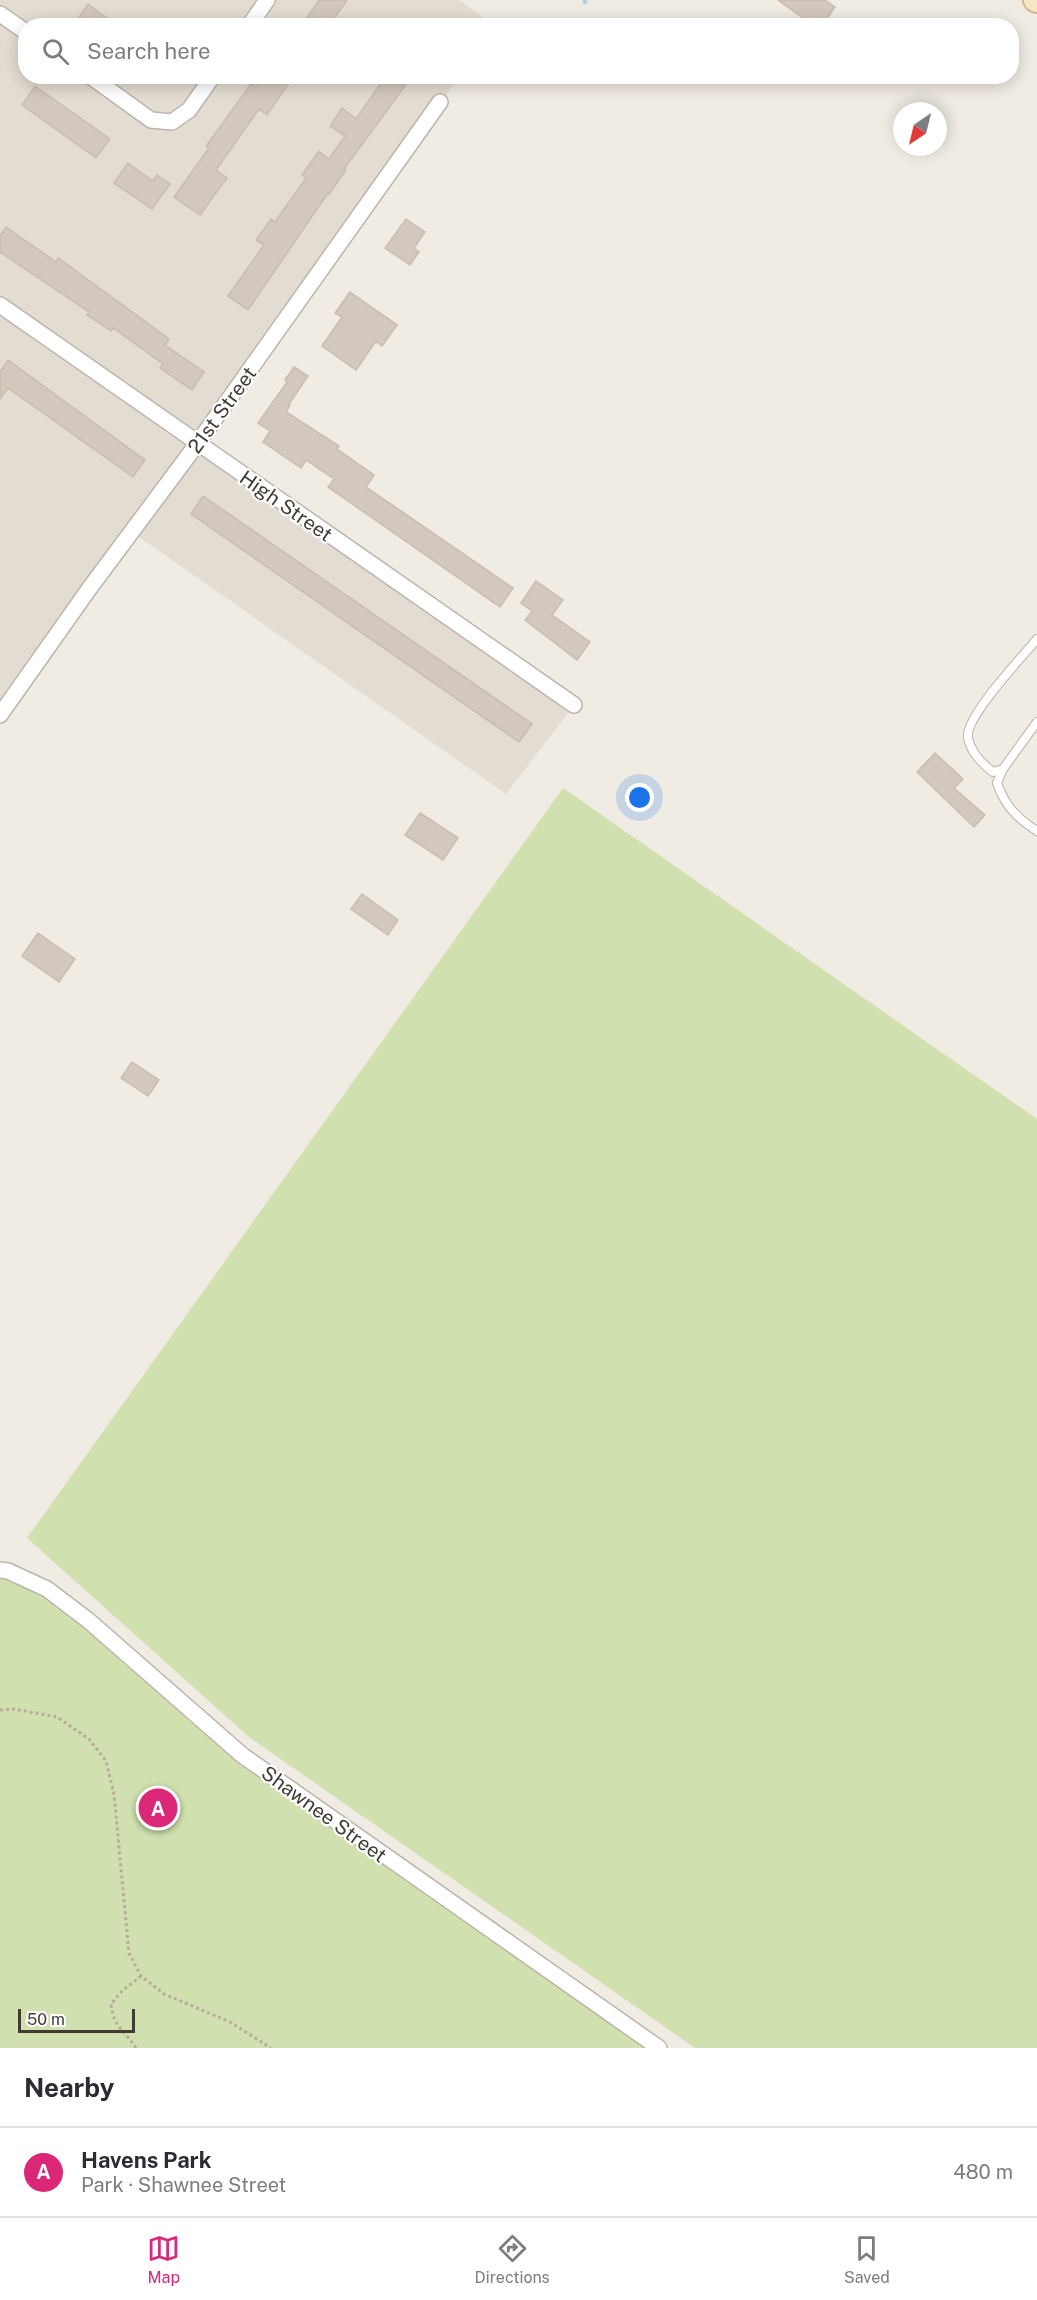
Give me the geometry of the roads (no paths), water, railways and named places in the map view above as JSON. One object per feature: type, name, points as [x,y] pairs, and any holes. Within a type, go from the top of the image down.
[{"type":"street","points":[[255,18],[267,0]]},
{"type":"street","points":[[0,14],[18,26]]},
{"type":"street","points":[[101,84],[152,120],[172,122],[189,110],[207,84]]},
{"type":"street","name":"21st Street","points":[[0,715],[89,589],[197,444],[440,102]]},
{"type":"street","name":"High Street","points":[[0,306],[574,705]]},
{"type":"street","name":"Shawnee Street","points":[[0,1570],[8,1571],[47,1590],[89,1621],[242,1755],[658,2048]]},
{"type":"lane","points":[[1003,769],[993,772],[978,759],[968,737],[970,723],[1037,639]]},
{"type":"lane","points":[[1037,722],[1003,769],[997,783],[1003,799],[1016,817],[1037,831]]},
{"type":"place","name":"Havens Park","points":[[158,1808]]}]
